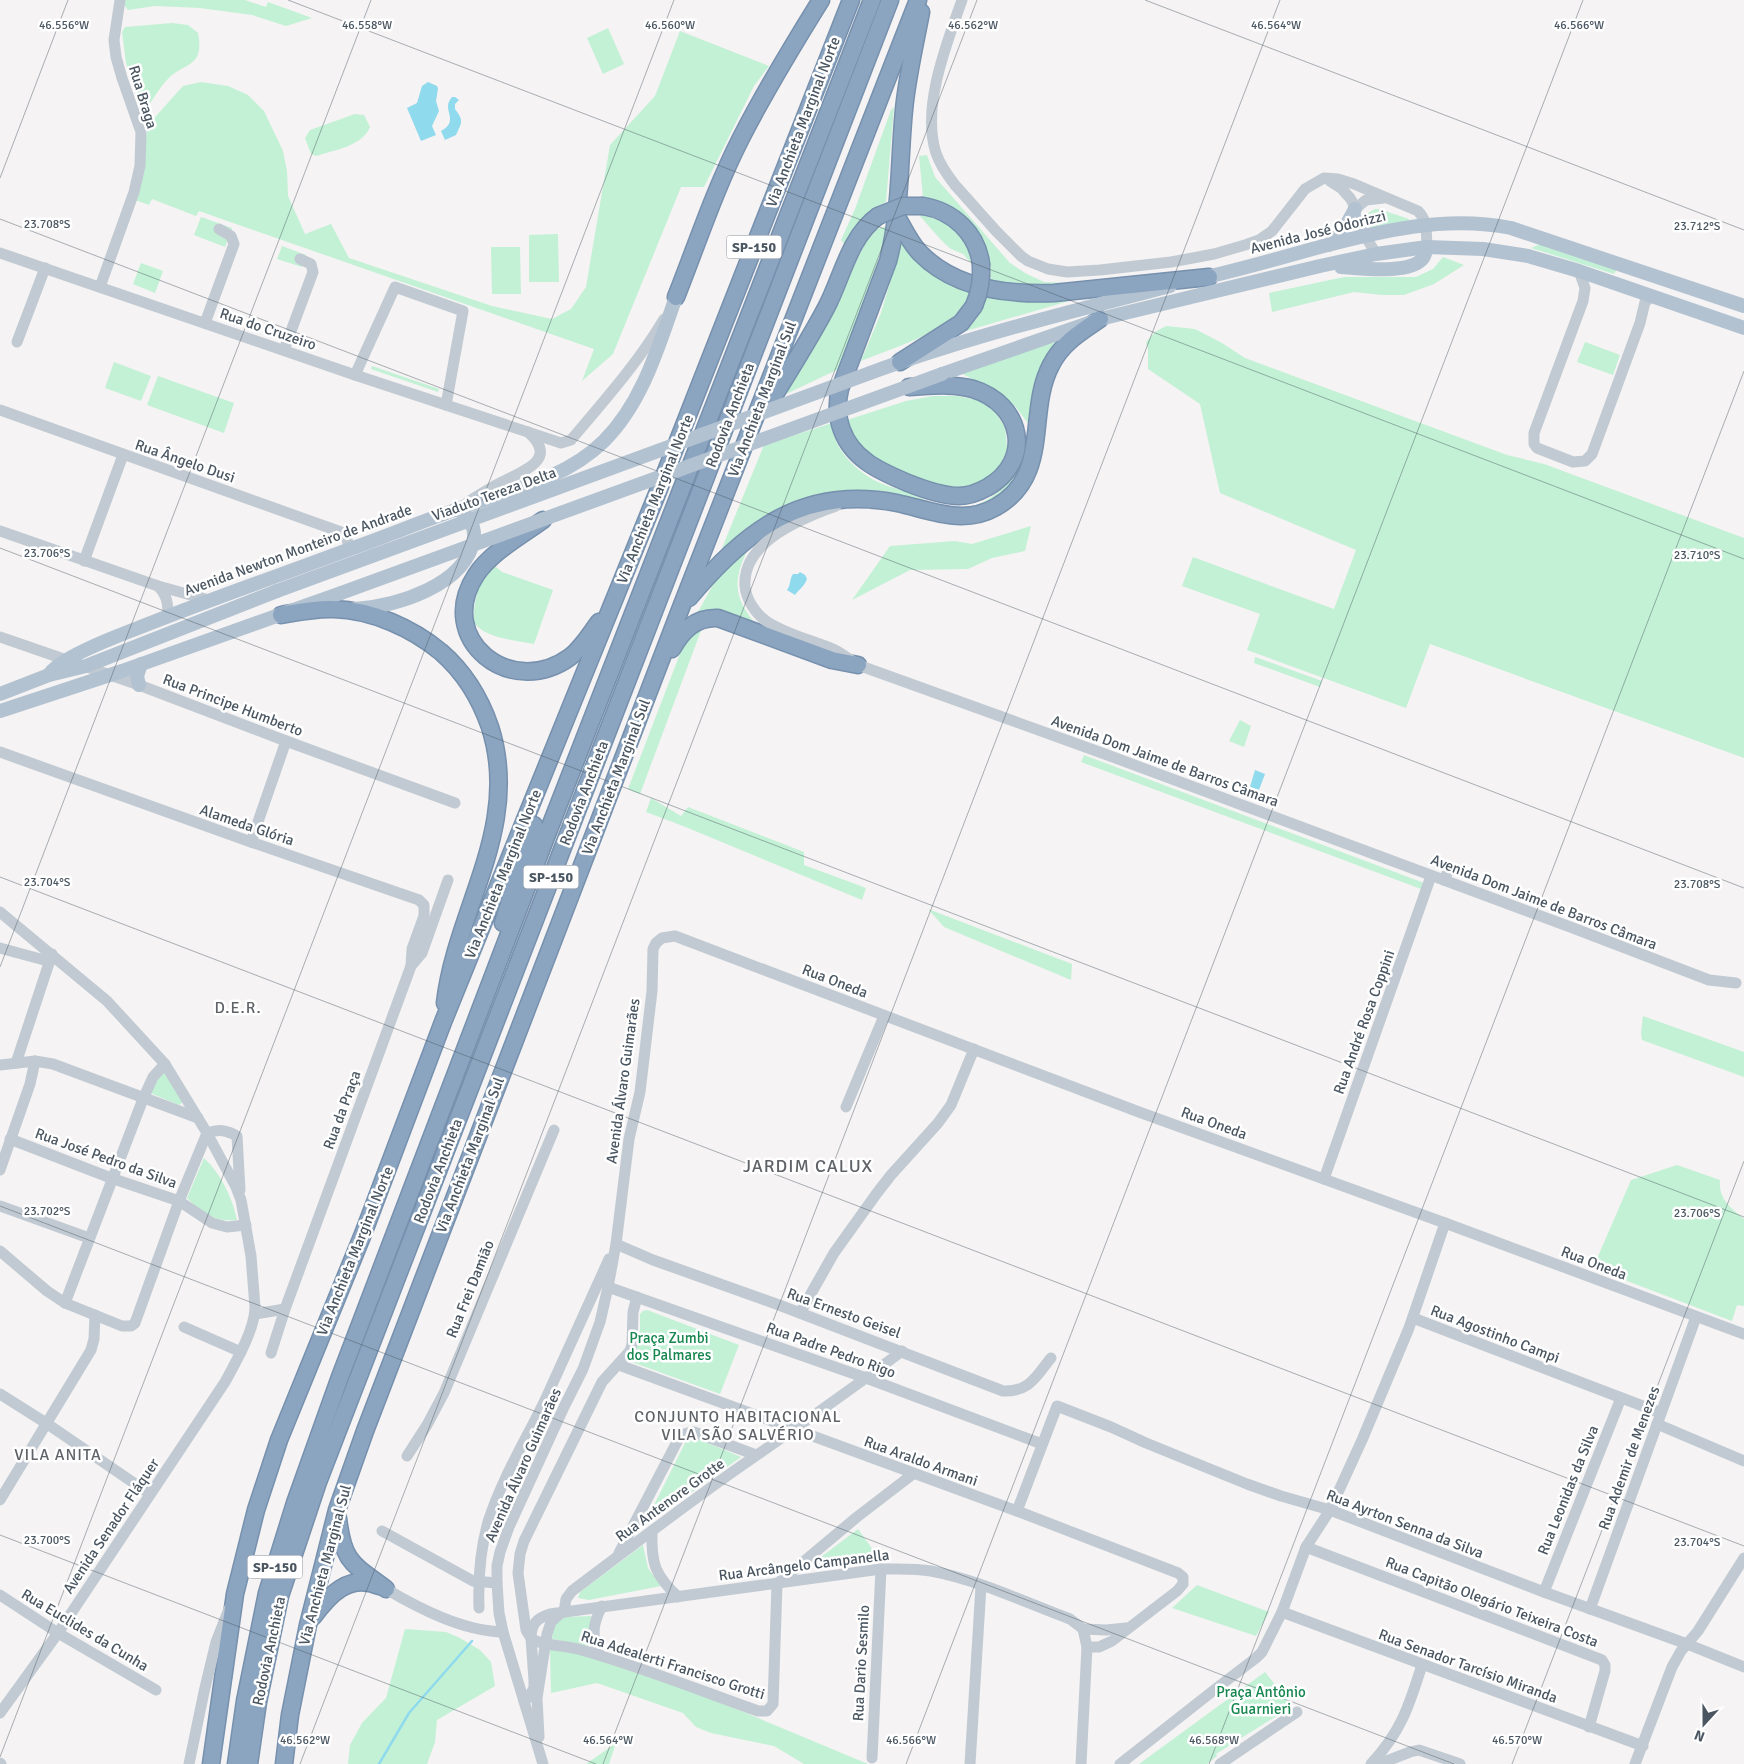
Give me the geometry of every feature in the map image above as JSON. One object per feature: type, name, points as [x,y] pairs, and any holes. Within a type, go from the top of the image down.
[{"type":"highway","points":[[676,297],[740,139],[775,75],[821,0]]},
{"type":"highway","name":"Via Anchieta Marginal Norte","points":[[211,1764],[235,1594],[256,1510],[278,1440],[363,1234],[443,1022],[614,602],[851,0]]},
{"type":"highway","name":"Rodovia Anchieta","points":[[236,1764],[245,1701],[267,1593],[295,1503],[340,1377],[550,828],[872,0]]},
{"type":"highway","name":"Rodovia Anchieta","points":[[249,1764],[258,1702],[280,1596],[318,1482],[890,0]]},
{"type":"highway","name":"Via Anchieta Marginal Sul","points":[[284,1764],[290,1715],[308,1626],[338,1507],[387,1372],[680,610],[918,0]]},
{"type":"highway","points":[[907,387],[957,386],[985,394],[1002,406],[1015,424],[1017,435],[1012,460],[1003,474],[992,484],[980,491],[966,495],[952,496],[935,492],[894,477],[866,461],[846,440],[838,422],[838,397],[888,262],[897,217],[904,108],[923,0]]},
{"type":"highway","points":[[745,443],[794,364],[826,307],[859,234],[878,216],[903,206],[923,206],[943,212],[963,226],[974,240],[981,264],[982,283],[979,296],[966,318],[954,329],[900,362]]},
{"type":"highway","points":[[897,217],[914,246],[933,264],[960,280],[1001,291],[1029,294],[1054,293],[1208,277]]},
{"type":"highway","points":[[680,610],[724,559],[742,542],[783,515],[808,506],[854,500],[897,503],[951,516],[971,516],[985,512],[1011,497],[1020,487],[1031,464],[1037,437],[1044,382],[1051,364],[1068,341],[1100,319]]},
{"type":"highway","points":[[1009,414],[1019,421],[1026,431],[1037,437]]},
{"type":"highway","points":[[545,519],[489,560],[476,574],[468,589],[464,604],[466,631],[475,646],[495,664],[508,670],[524,672],[556,665],[570,657],[582,644],[614,602]]},
{"type":"highway","points":[[281,614],[317,610],[342,610],[377,617],[402,627],[425,640],[445,656],[468,682],[478,699],[495,744],[500,780],[496,819],[485,865],[448,979],[443,1022]]},
{"type":"highway","points":[[651,686],[684,631],[700,621],[714,618],[731,622],[832,660],[858,665]]},
{"type":"highway","points":[[444,1107],[460,1042],[494,951],[563,727]]},
{"type":"highway","points":[[338,1507],[340,1531],[346,1554],[353,1563],[386,1589]]},
{"type":"highway","points":[[308,1626],[328,1598],[340,1588],[353,1583],[365,1582],[376,1584],[386,1589]]},
{"type":"main road","points":[[1329,245],[1344,228],[1355,209]]},
{"type":"main road","name":"Avenida José Odorizzi","points":[[900,362],[1043,318],[1329,245],[1426,224],[1487,224],[1511,228],[1744,306]]},
{"type":"main road","points":[[1320,266],[1386,269],[1407,267],[1416,264],[1423,258],[1427,247]]},
{"type":"main road","points":[[0,711],[110,675],[341,593],[942,374],[1100,319],[1320,266],[1376,254],[1427,247],[1483,249],[1528,256],[1579,271],[1744,328]]},
{"type":"main road","name":"Avenida Newton Monteiro de Andrade","points":[[49,675],[52,669],[66,660],[116,636],[456,509],[553,476],[580,460],[604,441],[622,419],[641,388],[676,297]]},
{"type":"main road","name":"Viaduto Tereza Delta","points":[[100,661],[276,591],[900,362]]},
{"type":"main road","points":[[342,610],[369,608],[400,602],[430,589],[448,576],[465,560],[474,538],[473,527],[468,517],[456,509]]},
{"type":"main road","name":"Avenida Newton Monteiro de Andrade","points":[[0,694],[49,675],[100,661]]},
{"type":"main road","points":[[139,685],[137,676],[141,664]]},
{"type":"street","name":"Rua Braga","points":[[100,287],[134,192],[140,166],[141,132],[122,78],[114,40],[120,0]]},
{"type":"street","points":[[962,0],[944,49],[937,80],[932,123],[936,152],[947,175],[956,186],[1010,247],[1028,261],[1057,271],[1080,272],[1171,262],[1233,249],[1259,240],[1266,235],[1285,216],[1304,190],[1324,178],[1338,179],[1418,211],[1426,224],[1427,247]]},
{"type":"street","points":[[1324,178],[1345,191],[1353,203],[1357,222],[1376,254]]},
{"type":"street","points":[[1355,209],[1366,200],[1378,197],[1385,198]]},
{"type":"street","points":[[205,323],[234,244],[231,236],[219,229]]},
{"type":"street","name":"Rua do Cruzeiro","points":[[0,253],[355,375],[561,443],[571,440],[633,365],[653,338],[676,297]]},
{"type":"street","points":[[284,350],[313,272],[311,264],[300,259]]},
{"type":"street","points":[[18,342],[44,268]]},
{"type":"street","points":[[1579,271],[1585,288],[1583,301],[1533,439],[1536,448],[1573,462],[1584,462],[1592,454],[1640,323],[1645,302],[1652,296]]},
{"type":"street","points":[[355,375],[395,287],[463,311],[446,405]]},
{"type":"street","name":"Rua Ângelo Dusi","points":[[0,410],[341,532],[346,537],[350,550]]},
{"type":"street","points":[[456,509],[536,463],[540,455],[538,447],[533,437],[527,431]]},
{"type":"street","points":[[84,561],[123,455]]},
{"type":"street","name":"Avenida Dom Jaime de Barros Câmara","points":[[854,500],[812,516],[768,541],[751,558],[745,577],[748,597],[754,609],[777,628],[835,650],[858,665],[972,705],[1431,876],[1504,898],[1709,980],[1740,984]]},
{"type":"street","points":[[0,531],[158,586],[209,600]]},
{"type":"street","points":[[158,586],[167,600],[168,616]]},
{"type":"street","name":"Rua Principe Humberto","points":[[0,637],[139,685],[455,803]]},
{"type":"street","points":[[251,842],[286,741]]},
{"type":"street","name":"Alameda Glória","points":[[0,752],[421,902],[424,905],[424,916],[412,949],[411,966]]},
{"type":"street","points":[[1444,880],[1448,868]]},
{"type":"street","name":"Rua André Rosa Coppini","points":[[1324,1179],[1431,876]]},
{"type":"street","name":"Rua da Praça","points":[[270,1353],[411,966],[422,953],[448,880]]},
{"type":"street","points":[[0,913],[50,958],[107,1001],[164,1064],[198,1118],[232,1178],[241,1200]]},
{"type":"street","name":"Rua Oneda","points":[[674,936],[1139,1112],[1744,1334]]},
{"type":"street","name":"Avenida Álvaro Guimarães","points":[[542,1761],[503,1632],[496,1583],[497,1566],[503,1542],[583,1369],[600,1322],[616,1244],[630,1139],[640,1092],[652,991],[654,949],[656,943],[662,938],[674,936]]},
{"type":"street","points":[[0,948],[50,958]]},
{"type":"street","points":[[16,1063],[50,958]]},
{"type":"street","name":"Avenida Dom Jaime de Barros Câmara","points":[[1659,961],[1674,960],[1740,984]]},
{"type":"street","points":[[846,1107],[884,1016]]},
{"type":"street","points":[[800,1313],[834,1253],[882,1187],[951,1105],[974,1049]]},
{"type":"street","points":[[0,1170],[2,1151],[10,1139],[30,1084],[34,1061]]},
{"type":"street","points":[[0,1065],[34,1061],[53,1064],[198,1118]]},
{"type":"street","points":[[65,1303],[111,1178],[152,1077],[164,1064]]},
{"type":"street","points":[[0,1251],[47,1291],[65,1303],[126,1327],[131,1326],[134,1323],[179,1201],[207,1134],[216,1130],[228,1131],[237,1136],[241,1200],[251,1256],[255,1314],[285,1309]]},
{"type":"street","name":"Rua Frei Damião","points":[[407,1456],[427,1425],[444,1393],[554,1130]]},
{"type":"street","name":"Rua José Pedro da Silva","points":[[10,1139],[111,1178],[179,1201],[205,1220],[217,1225],[234,1227],[246,1225]]},
{"type":"street","points":[[0,1206],[89,1238]]},
{"type":"street","name":"Rua Agostinho Campi","points":[[1445,1223],[1413,1318],[1621,1398],[1744,1460]]},
{"type":"street","name":"Avenida Álvaro Guimarães","points":[[479,1608],[478,1582],[489,1520],[616,1244]]},
{"type":"street","name":"Rua Ernesto Geisel","points":[[616,1244],[653,1260],[902,1350],[987,1386],[1008,1391],[1028,1386],[1051,1358]]},
{"type":"street","name":"Rua Padre Pedro Rigo","points":[[608,1287],[866,1378],[1042,1444]]},
{"type":"street","points":[[524,1701],[534,1688],[530,1638],[526,1630],[518,1573],[522,1547],[602,1382],[630,1351],[633,1312],[637,1297]]},
{"type":"street","name":"Avenida Senador Fláquer","points":[[0,1713],[58,1633],[225,1382],[241,1352],[255,1314]]},
{"type":"street","points":[[0,1500],[91,1350],[94,1338],[95,1315]]},
{"type":"street","name":"Rua Ademir de Menezes","points":[[1590,1609],[1696,1317]]},
{"type":"street","points":[[1120,1764],[1262,1652],[1282,1612],[1306,1547],[1330,1510],[1413,1318]]},
{"type":"street","points":[[580,1325],[592,1321],[600,1322]]},
{"type":"street","points":[[184,1327],[241,1352]]},
{"type":"street","name":"Rua Antenore Grotte","points":[[563,1612],[565,1602],[570,1594],[617,1557],[902,1350]]},
{"type":"street","name":"Rua Araldo Armani","points":[[619,1365],[1017,1511],[1178,1573],[1183,1577],[1183,1584],[1177,1591],[1128,1628]]},
{"type":"street","points":[[0,1394],[150,1494]]},
{"type":"street","name":"Rua Leonidas da Silva","points":[[1544,1592],[1621,1398]]},
{"type":"street","name":"Rua Ayrton Senna da Silva","points":[[1042,1444],[1057,1406],[1247,1484],[1330,1510],[1544,1592],[1687,1644],[1744,1668]]},
{"type":"street","points":[[617,1557],[679,1438],[683,1434],[694,1432],[756,1455]]},
{"type":"street","points":[[1017,1511],[1042,1444]]},
{"type":"street","points":[[777,1584],[864,1511],[913,1474]]},
{"type":"street","points":[[382,1531],[469,1579],[478,1582],[496,1583]]},
{"type":"street","points":[[652,1532],[652,1551],[656,1570],[678,1597]]},
{"type":"street","name":"Rua Capitão Olegário Teixeira Costa","points":[[1306,1547],[1602,1660],[1605,1665],[1605,1671],[1588,1727]]},
{"type":"street","points":[[808,1557],[807,1567],[818,1578]]},
{"type":"street","points":[[1635,1764],[1672,1666],[1703,1625],[1744,1558]]},
{"type":"street","name":"Rua Arcângelo Campanella","points":[[530,1638],[533,1626],[539,1618],[550,1614],[881,1569],[930,1571],[981,1586],[1070,1619],[1083,1629]]},
{"type":"street","name":"Rua Dario Sesmilo","points":[[872,1758],[881,1569]]},
{"type":"street","name":"Rua Adealerti Francisco Grotti","points":[[530,1638],[537,1642],[569,1646],[599,1655],[758,1711],[767,1711],[773,1704],[777,1584]]},
{"type":"street","points":[[970,1764],[981,1586]]},
{"type":"street","points":[[386,1589],[422,1608],[449,1619],[488,1631],[503,1632]]},
{"type":"street","points":[[189,1764],[216,1642],[235,1594]]},
{"type":"street","name":"Rua Euclides da Cunha","points":[[0,1595],[58,1633],[156,1690]]},
{"type":"street","points":[[599,1655],[594,1638],[594,1630],[597,1616],[602,1606]]},
{"type":"street","points":[[542,1761],[537,1705],[551,1622],[563,1612]]},
{"type":"street","name":"Rua Senador Tarcísio Miranda","points":[[1282,1612],[1643,1746]]},
{"type":"street","points":[[1081,1764],[1087,1648],[1083,1629],[1106,1630],[1128,1628]]},
{"type":"street","points":[[1087,1648],[1104,1645],[1128,1628]]},
{"type":"street","points":[[1371,1764],[1386,1747],[1405,1714],[1422,1665]]},
{"type":"street","points":[[1220,1764],[1297,1712]]},
{"type":"street","points":[[1386,1747],[1390,1753],[1404,1757]]},
{"type":"street","points":[[1380,1764],[1423,1751],[1460,1764]]},
{"type":"green space","points":[[125,0],[245,0],[266,7],[268,2],[312,18],[286,26],[252,15],[200,8],[155,6],[128,10],[124,5]]},
{"type":"green space","points":[[172,23],[188,25],[198,33],[198,53],[191,63],[167,80],[144,112],[126,63],[122,32],[125,27]]},
{"type":"green space","points":[[608,28],[624,64],[603,74],[587,38]]},
{"type":"green space","points":[[680,31],[769,66],[754,86],[704,187],[681,187],[613,354],[582,381],[594,349],[199,211],[196,216],[152,199],[149,205],[135,200],[148,125],[183,86],[201,82],[228,86],[248,95],[264,111],[283,151],[287,171],[288,196],[305,234],[331,224],[349,258],[492,306],[552,319],[571,309],[586,287],[610,145],[655,96]]},
{"type":"green space","points":[[894,107],[886,202],[861,219],[845,245],[841,240],[855,209],[891,110]]},
{"type":"green space","points":[[355,114],[364,115],[370,127],[361,139],[347,146],[316,156],[311,154],[305,138],[310,130]]},
{"type":"green space","points":[[927,155],[935,177],[1010,263],[1044,282],[1093,284],[1040,287],[990,281],[989,257],[979,234],[972,224],[953,208],[942,202],[923,197],[919,156]]},
{"type":"green space","points":[[1375,209],[1409,219],[1409,221],[1371,228],[1367,223],[1368,213]]},
{"type":"green space","points":[[919,215],[940,220],[952,228],[966,244],[972,264],[963,254],[951,249],[942,241]]},
{"type":"green space","points":[[201,217],[232,228],[225,247],[194,235]]},
{"type":"green space","points":[[889,225],[868,291],[839,369],[786,394],[819,340],[866,241],[875,230]]},
{"type":"green space","points":[[558,234],[559,282],[529,282],[529,235]]},
{"type":"green space","points":[[903,239],[917,258],[931,272],[948,283],[971,292],[964,306],[943,325],[916,339],[861,361],[881,313]]},
{"type":"green space","points":[[1545,242],[1617,269],[1614,274],[1531,248]]},
{"type":"green space","points":[[282,246],[306,255],[302,267],[277,259]]},
{"type":"green space","points":[[491,247],[520,247],[521,294],[492,294]]},
{"type":"green space","points":[[1443,257],[1464,265],[1434,284],[1404,295],[1354,292],[1272,312],[1269,293],[1344,277],[1416,277],[1433,269]]},
{"type":"green space","points":[[141,263],[163,271],[155,293],[133,284]]},
{"type":"green space","points":[[988,293],[1066,296],[1069,301],[966,331],[978,317]]},
{"type":"green space","points":[[1166,326],[1195,329],[1245,358],[1507,455],[1544,464],[1744,538],[1744,758],[1430,644],[1406,708],[1247,650],[1260,614],[1182,586],[1193,557],[1334,609],[1356,550],[1220,493],[1200,404],[1148,369],[1146,342],[1155,332]]},
{"type":"green space","points":[[1058,341],[1030,426],[1015,406],[996,392],[961,373]]},
{"type":"green space","points":[[1585,342],[1620,355],[1613,375],[1577,362]]},
{"type":"green space","points":[[114,362],[151,376],[141,401],[105,388]]},
{"type":"green space","points":[[372,366],[439,389],[438,392],[371,369]]},
{"type":"green space","points":[[158,376],[234,403],[224,433],[147,405]]},
{"type":"green space","points":[[933,396],[957,396],[978,400],[994,411],[1005,427],[1006,458],[1001,469],[982,486],[956,492],[895,474],[854,442],[847,420],[906,401]]},
{"type":"green space","points":[[832,423],[841,451],[856,467],[868,476],[883,484],[931,502],[957,508],[978,505],[997,493],[1013,476],[1018,467],[1022,457],[1024,438],[1031,442],[1028,459],[1009,492],[966,513],[861,494],[720,553],[764,445]]},
{"type":"green space","points":[[1031,526],[1025,551],[992,558],[968,569],[910,570],[852,600],[890,546],[955,541],[972,544]]},
{"type":"green space","points":[[748,549],[739,572],[738,591],[745,609],[759,628],[698,612],[715,581]]},
{"type":"green space","points":[[495,566],[502,572],[553,590],[534,644],[492,635],[478,627],[473,621],[478,591],[484,578]]},
{"type":"green space","points":[[702,628],[640,794],[628,789],[688,633]]},
{"type":"green space","points":[[1255,657],[1322,681],[1320,687],[1254,663]]},
{"type":"green space","points":[[1240,720],[1251,726],[1244,747],[1229,741]]},
{"type":"green space","points":[[1084,755],[1424,883],[1421,889],[1081,762]]},
{"type":"green space","points":[[651,798],[681,816],[688,807],[804,852],[804,865],[866,888],[862,900],[646,812]]},
{"type":"green space","points":[[928,909],[1072,964],[1071,980],[944,927]]},
{"type":"green space","points":[[1643,1016],[1744,1052],[1744,1077],[1642,1040]]},
{"type":"green space","points":[[162,1069],[183,1102],[179,1105],[150,1093]]},
{"type":"green space","points":[[204,1158],[216,1171],[225,1186],[237,1220],[222,1220],[209,1216],[187,1198]]},
{"type":"green space","points":[[1677,1165],[1720,1180],[1723,1198],[1744,1219],[1744,1306],[1737,1305],[1732,1321],[1593,1268],[1631,1180]]},
{"type":"green space","name":"Praça Zumbi dos Palmares","points":[[647,1310],[739,1345],[720,1394],[629,1361],[640,1330],[640,1314]]},
{"type":"green space","points":[[696,1438],[741,1457],[643,1527],[686,1441]]},
{"type":"green space","points":[[858,1529],[881,1561],[817,1566],[817,1560]]},
{"type":"green space","points":[[643,1545],[648,1568],[661,1586],[589,1600],[578,1598],[580,1592]]},
{"type":"green space","points":[[1197,1585],[1269,1612],[1256,1636],[1172,1608]]},
{"type":"green space","points":[[591,1616],[588,1646],[552,1639],[554,1624],[565,1617]]},
{"type":"green space","points":[[405,1629],[446,1632],[480,1650],[491,1662],[495,1686],[437,1720],[435,1742],[427,1764],[348,1764],[350,1745],[362,1723],[386,1698]]},
{"type":"green space","points":[[550,1649],[584,1655],[703,1695],[868,1764],[804,1764],[774,1746],[711,1733],[696,1727],[683,1713],[597,1683],[551,1693]]},
{"type":"green space","name":"Praça Antônio Guarnieri","points":[[1265,1672],[1292,1706],[1216,1754],[1217,1756],[1207,1764],[1139,1764]]},
{"type":"green space","points":[[616,1743],[609,1764],[586,1764]]},
{"type":"water","points":[[428,82],[437,86],[436,101],[439,111],[432,126],[436,135],[421,141],[407,108],[417,103],[422,86]]},
{"type":"water","points":[[452,97],[459,100],[455,104],[455,109],[460,116],[461,122],[456,135],[445,140],[441,131],[449,123],[448,106]]},
{"type":"water","points":[[800,572],[807,579],[795,595],[787,590],[793,574]]},
{"type":"water","points":[[1255,770],[1265,774],[1259,790],[1250,787]]},
{"type":"waterway","points":[[379,1764],[409,1713],[472,1641]]},
{"type":"district","name":"D.E.R.","points":[[238,1008]]},
{"type":"district","name":"JARDIM CALUX","points":[[808,1166]]},
{"type":"district","name":"CONJUNTO HABITACIONAL VILA SÃO SALVÉRIO","points":[[738,1426]]},
{"type":"district","name":"VILA ANITA","points":[[58,1455]]}]
